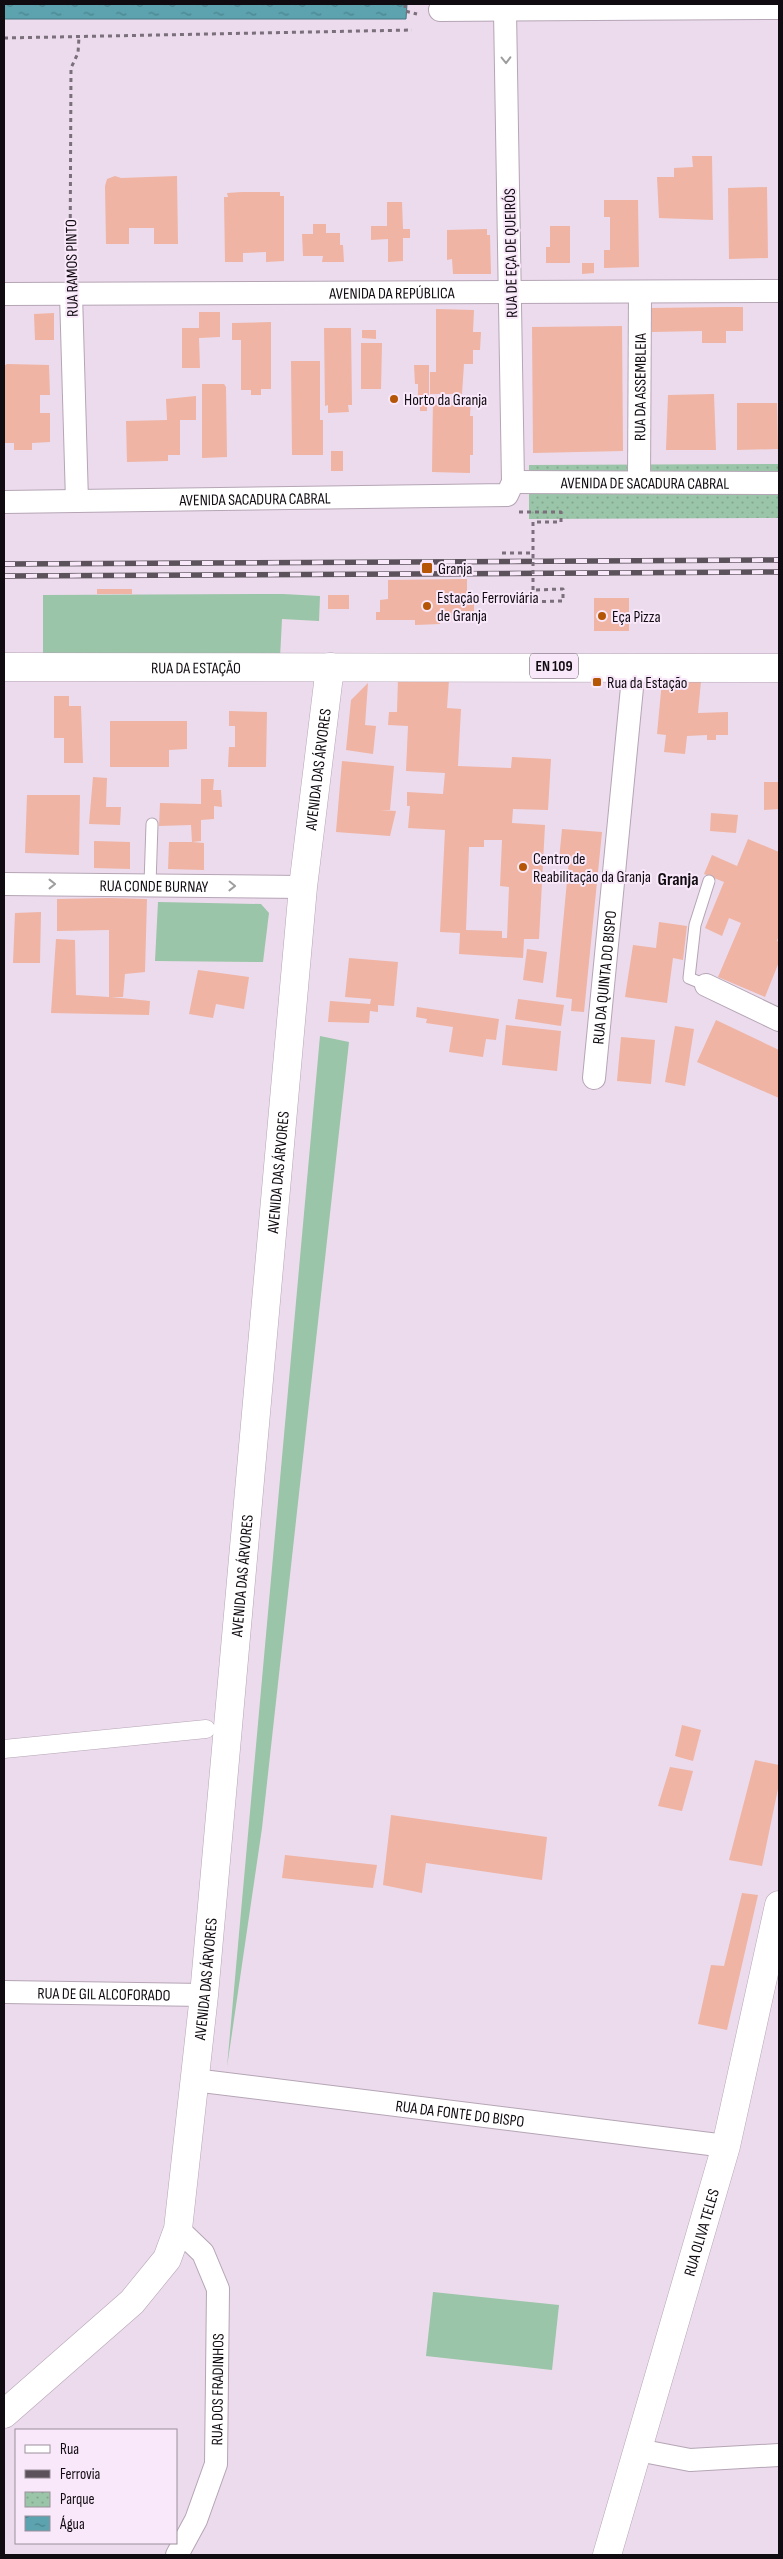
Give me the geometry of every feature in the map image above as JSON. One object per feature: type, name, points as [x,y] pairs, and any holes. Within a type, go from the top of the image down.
[{"type":"main road","name":"RUA DA ESTAÇÃO","points":[[4,667],[634,666],[779,668]]},
{"type":"main road","name":"AVENIDA DAS ÁRVORES","points":[[4,2414],[132,2302],[167,2259],[178,2229],[204,1995],[303,887],[330,667]]},
{"type":"main road","name":"RUA OLIVA TELES","points":[[607,2555],[726,2146],[776,1937],[779,1905]]},
{"type":"street","points":[[440,10],[779,8]]},
{"type":"street","name":"RUA DE EÇA DE QUEIRÓS","points":[[506,11],[513,496]]},
{"type":"street","name":"AVENIDA DA REPÚBLICA","points":[[4,294],[779,291]]},
{"type":"street","name":"RUA DA ASSEMBLEIA","points":[[639,482],[640,292]]},
{"type":"street","name":"RUA RAMOS PINTO","points":[[71,294],[77,502]]},
{"type":"street","name":"AVENIDA DE SACADURA CABRAL","points":[[513,496],[639,482],[779,483]]},
{"type":"street","name":"AVENIDA SACADURA CABRAL","points":[[4,502],[513,496]]},
{"type":"street","name":"RUA DA QUINTA DO BISPO","points":[[594,1078],[634,666]]},
{"type":"street","name":"RUA CONDE BURNAY","points":[[4,884],[303,887]]},
{"type":"street","points":[[706,985],[779,1020]]},
{"type":"street","points":[[4,1749],[206,1730]]},
{"type":"street","name":"RUA DE GIL ALCOFORADO","points":[[4,1992],[204,1995]]},
{"type":"street","name":"RUA DA FONTE DO BISPO","points":[[194,2080],[726,2146]]},
{"type":"street","name":"RUA DOS FRADINHOS","points":[[177,2555],[196,2520],[216,2464],[218,2289],[203,2253],[178,2229]]},
{"type":"street","points":[[638,2450],[690,2460],[779,2455]]},
{"type":"lane","points":[[150,884],[152,824]]},
{"type":"lane","points":[[706,985],[689,978],[695,925],[709,881]]},
{"type":"path","points":[[405,4],[406,11],[416,14]]},
{"type":"path","points":[[4,38],[412,30]]},
{"type":"path","name":"RUA RAMOS PINTO","points":[[71,294],[70,68],[78,53],[80,37]]},
{"type":"path","points":[[513,496],[561,512],[561,522],[533,522],[532,589],[563,590],[563,600],[518,602]]},
{"type":"path","points":[[502,553],[533,552]]},
{"type":"green space","points":[[779,464],[779,518],[529,519],[529,465]]},
{"type":"green space","points":[[283,594],[320,596],[319,621],[282,619],[280,658],[43,657],[43,595]]},
{"type":"green space","points":[[158,902],[261,904],[269,913],[263,962],[155,961]]},
{"type":"green space","points":[[320,1036],[349,1042],[262,1828],[227,2067]]},
{"type":"green space","points":[[433,2292],[559,2305],[552,2370],[426,2356]]},
{"type":"water","points":[[4,4],[407,4],[406,19],[4,19]]},
{"type":"building","points":[[692,156],[712,156],[713,220],[659,218],[657,177],[674,177],[674,168],[693,167]]},
{"type":"building","points":[[115,176],[121,178],[177,176],[178,244],[154,244],[154,228],[129,228],[129,244],[106,244],[105,186],[107,179]]},
{"type":"building","points":[[767,187],[768,258],[729,259],[728,188]]},
{"type":"building","points":[[280,192],[280,196],[284,196],[284,261],[266,262],[266,252],[243,253],[243,262],[225,262],[224,197],[228,197],[227,193]]},
{"type":"building","points":[[604,200],[638,200],[639,267],[604,268],[604,250],[610,250],[610,217],[604,217]]},
{"type":"building","points":[[387,202],[402,202],[403,229],[410,229],[410,238],[403,238],[403,261],[388,262],[388,239],[371,240],[371,226],[387,226]]},
{"type":"building","points":[[313,224],[326,224],[326,233],[340,233],[340,245],[343,245],[344,262],[322,262],[323,256],[303,256],[302,234],[313,234]]},
{"type":"building","points":[[550,226],[570,226],[570,263],[546,263],[546,247],[550,247]]},
{"type":"building","points":[[487,229],[487,235],[490,235],[491,274],[453,274],[452,259],[447,260],[447,230]]},
{"type":"building","points":[[582,263],[594,263],[594,273],[582,274]]},
{"type":"building","points":[[743,307],[743,331],[726,331],[726,343],[702,343],[702,331],[652,332],[651,308]]},
{"type":"building","points":[[436,309],[474,310],[473,332],[481,332],[480,350],[473,350],[473,364],[464,364],[462,394],[430,394],[430,372],[436,372]]},
{"type":"building","points":[[199,312],[220,312],[220,337],[199,338],[200,368],[182,368],[182,328],[199,328]]},
{"type":"building","points":[[54,313],[54,340],[35,340],[34,314]]},
{"type":"building","points":[[271,322],[271,389],[261,389],[261,395],[251,395],[251,390],[241,390],[241,340],[232,340],[232,323]]},
{"type":"building","points":[[622,326],[623,451],[533,453],[532,327]]},
{"type":"building","points":[[324,328],[351,328],[352,405],[348,405],[349,412],[328,413],[328,405],[325,406]]},
{"type":"building","points":[[362,330],[376,330],[376,339],[362,338]]},
{"type":"building","points":[[361,343],[382,343],[381,389],[361,389]]},
{"type":"building","points":[[291,361],[320,361],[320,420],[323,420],[323,455],[292,455]]},
{"type":"building","points":[[7,364],[49,365],[50,395],[40,395],[40,413],[50,413],[50,442],[32,443],[32,450],[14,450],[14,443],[4,443],[4,366]]},
{"type":"building","points":[[414,365],[429,365],[429,397],[418,397],[418,384],[415,384]]},
{"type":"building","points":[[202,384],[224,384],[226,387],[227,457],[202,458]]},
{"type":"building","points":[[714,394],[716,450],[666,450],[668,395]]},
{"type":"building","points":[[196,396],[196,420],[180,420],[180,455],[168,455],[168,461],[127,462],[126,421],[167,420],[166,399]]},
{"type":"building","points":[[433,397],[471,397],[470,416],[473,416],[473,455],[470,455],[470,473],[432,472]]},
{"type":"building","points":[[420,398],[427,398],[427,411],[420,411]]},
{"type":"building","points":[[737,403],[777,403],[778,449],[737,450]]},
{"type":"building","points":[[331,451],[343,451],[343,471],[331,471]]},
{"type":"building","name":"Estação Ferroviária de Granja","points":[[467,579],[467,599],[474,599],[474,612],[478,612],[479,619],[439,619],[440,624],[415,625],[415,620],[376,620],[376,612],[380,612],[380,600],[388,599],[388,580]]},
{"type":"building","points":[[97,589],[132,589],[132,594],[97,594]]},
{"type":"building","points":[[328,595],[349,595],[349,609],[328,609]]},
{"type":"building","points":[[594,598],[629,598],[629,631],[594,631]]},
{"type":"building","points":[[398,678],[449,680],[447,708],[461,709],[458,766],[511,768],[512,757],[551,759],[548,810],[513,809],[512,823],[545,825],[539,939],[524,939],[523,958],[459,954],[460,933],[440,932],[445,830],[408,828],[410,806],[407,806],[407,792],[443,794],[445,773],[406,771],[408,726],[388,725],[389,712],[397,712]],"holes":[[[484,840],[502,840],[500,886],[509,887],[507,938],[502,938],[502,931],[466,930],[469,847],[484,847]]]},
{"type":"building","points":[[662,681],[701,681],[698,713],[728,712],[728,735],[716,735],[716,740],[707,740],[707,735],[687,736],[685,754],[664,752],[666,735],[657,734]]},
{"type":"building","points":[[368,683],[365,725],[376,726],[373,754],[346,750],[351,700]]},
{"type":"building","points":[[54,696],[69,696],[69,706],[81,706],[83,763],[64,763],[64,738],[54,738]]},
{"type":"building","points":[[229,711],[267,712],[266,767],[228,767],[229,747],[235,747],[235,726],[229,726]]},
{"type":"building","points":[[110,721],[187,721],[187,749],[169,750],[169,767],[110,767]]},
{"type":"building","points":[[342,761],[394,766],[390,810],[380,810],[396,811],[390,836],[336,832]]},
{"type":"building","points":[[93,777],[107,778],[106,807],[121,807],[120,825],[89,824]]},
{"type":"building","points":[[201,779],[214,779],[213,790],[221,790],[222,807],[214,806],[214,819],[201,820],[201,841],[192,842],[191,825],[159,826],[160,803],[201,804]]},
{"type":"building","points":[[764,782],[779,782],[779,809],[764,810]]},
{"type":"building","points":[[27,795],[80,795],[79,855],[25,853]]},
{"type":"building","points":[[711,813],[738,815],[736,833],[710,831]]},
{"type":"building","points":[[562,829],[602,832],[584,1012],[571,1011],[572,999],[556,997],[569,860],[559,860]]},
{"type":"building","points":[[748,839],[779,852],[779,935],[777,941],[779,942],[779,962],[765,997],[718,977],[741,923],[729,918],[722,936],[705,928],[724,882],[704,874],[712,855],[737,866]]},
{"type":"building","points":[[94,841],[130,842],[130,869],[94,868]]},
{"type":"building","points":[[169,842],[204,843],[204,870],[168,869]]},
{"type":"building","points":[[57,899],[147,899],[145,972],[125,974],[123,997],[111,997],[150,1001],[149,1015],[51,1013],[56,939],[75,940],[76,995],[109,997],[109,930],[57,931]]},
{"type":"building","points":[[41,912],[40,963],[13,963],[15,913]]},
{"type":"building","points":[[659,922],[687,926],[683,960],[673,958],[667,1003],[625,997],[633,945],[656,948]]},
{"type":"building","points":[[527,949],[547,952],[543,983],[523,980]]},
{"type":"building","points":[[349,958],[398,962],[394,1006],[378,1005],[378,1012],[370,1011],[369,1023],[328,1022],[330,1001],[370,1004],[371,999],[345,997]]},
{"type":"building","points":[[198,970],[249,977],[244,1009],[216,1004],[213,1018],[189,1014]]},
{"type":"building","points":[[518,999],[564,1005],[561,1026],[515,1019]]},
{"type":"building","points":[[417,1007],[499,1019],[496,1040],[486,1039],[483,1057],[449,1052],[453,1027],[426,1023],[427,1019],[416,1017]]},
{"type":"building","points":[[716,1020],[779,1050],[779,1098],[697,1062]]},
{"type":"building","points":[[506,1025],[561,1031],[557,1071],[502,1065]]},
{"type":"building","points":[[675,1026],[694,1029],[685,1086],[665,1082]]},
{"type":"building","points":[[621,1037],[655,1040],[651,1084],[617,1081]]},
{"type":"building","points":[[682,1725],[701,1730],[693,1761],[675,1756]]},
{"type":"building","points":[[755,1760],[779,1765],[779,1784],[762,1866],[729,1860]]},
{"type":"building","points":[[670,1767],[693,1771],[682,1811],[658,1806]]},
{"type":"building","points":[[391,1815],[547,1837],[542,1880],[426,1863],[422,1893],[383,1885]]},
{"type":"building","points":[[285,1855],[377,1865],[373,1888],[282,1878]]},
{"type":"building","points":[[742,1893],[758,1895],[727,2030],[698,2024],[711,1965],[724,1966]]},
{"type":"railway","points":[[4,564],[779,560]]},
{"type":"railway","points":[[4,576],[779,572]]},
{"type":"place","name":"Horto da Granja","points":[[394,399]]},
{"type":"place","name":"Granja","points":[[427,568]]},
{"type":"place","name":"Estação Ferroviária de Granja","points":[[427,606]]},
{"type":"place","name":"Eça Pizza","points":[[602,616]]},
{"type":"place","name":"Rua da Estação","points":[[597,682]]},
{"type":"place","name":"Centro de Reabilitação da Granja","points":[[523,867]]},
{"type":"district","name":"Granja","points":[[678,879]]}]
